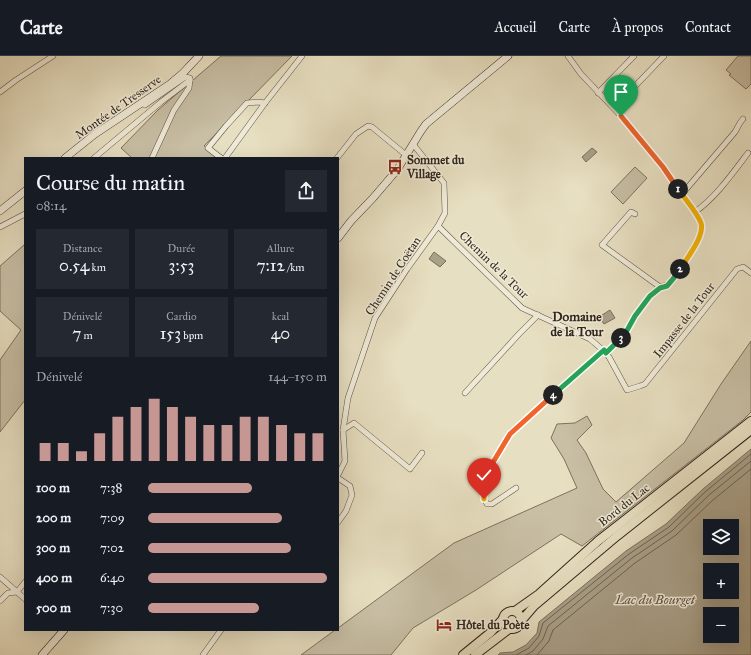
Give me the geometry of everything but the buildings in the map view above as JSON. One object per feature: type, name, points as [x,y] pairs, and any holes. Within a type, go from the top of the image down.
[{"type":"main road","name":"Bord du Lac","points":[[515,611],[539,594],[598,541],[751,421]]},
{"type":"main road","name":"Bord du Lac","points":[[522,620],[534,606],[617,536],[751,430]]},
{"type":"main road","points":[[463,655],[490,633],[503,619],[506,613],[515,611],[520,614],[522,620],[518,628],[509,629],[475,655]]},
{"type":"main road","points":[[503,619],[504,625],[509,629]]},
{"type":"street","points":[[0,92],[53,56]]},
{"type":"street","name":"Montée de Tresserve","points":[[66,157],[96,134],[170,84],[199,56]]},
{"type":"street","points":[[226,157],[265,103],[302,56]]},
{"type":"street","points":[[339,237],[351,221],[392,176],[426,124],[508,56]]},
{"type":"street","points":[[516,488],[492,504],[487,504],[482,492],[488,473],[510,434],[625,334],[635,316],[650,296],[660,288],[667,286],[673,279],[698,241],[702,232],[701,224],[695,212],[663,167],[614,108],[581,74],[568,56]]},
{"type":"street","points":[[598,93],[634,56]]},
{"type":"street","points":[[614,108],[664,56]]},
{"type":"street","points":[[143,102],[145,105],[184,78],[190,78],[190,80]]},
{"type":"street","points":[[95,157],[161,102],[190,80]]},
{"type":"street","points":[[152,157],[174,110],[189,88],[190,80]]},
{"type":"street","points":[[220,157],[208,148],[226,126],[247,103],[265,103]]},
{"type":"street","points":[[682,194],[735,132],[743,118]]},
{"type":"street","points":[[338,157],[356,134],[368,126],[372,127],[406,155]]},
{"type":"street","name":"Chemin de Coëtan","points":[[339,475],[345,461],[342,430],[348,398],[375,318],[438,226],[445,213],[444,183],[413,144]]},
{"type":"street","points":[[695,212],[719,190],[748,153]]},
{"type":"street","points":[[0,211],[24,192]]},
{"type":"street","points":[[635,214],[631,212],[602,244],[660,288]]},
{"type":"street","points":[[0,227],[24,215]]},
{"type":"street","name":"Chemin de la Tour","points":[[438,226],[522,308],[590,339],[605,352],[627,390],[631,389]]},
{"type":"street","name":"Impasse de la Tour","points":[[631,389],[645,384],[737,269],[743,267],[751,273]]},
{"type":"street","points":[[465,394],[538,315]]},
{"type":"street","points":[[342,430],[354,423],[410,469],[422,453]]},
{"type":"street","points":[[339,478],[350,486],[352,495],[346,511],[339,521]]},
{"type":"street","points":[[0,577],[24,598]]},
{"type":"street","points":[[0,601],[8,593],[17,592],[24,583]]},
{"type":"street","points":[[42,655],[63,631]]},
{"type":"street","points":[[203,655],[220,631]]},
{"type":"shaded area","points":[[221,56],[292,56],[204,146],[217,157],[131,157],[121,148],[158,110]]},
{"type":"shaded area","points":[[738,56],[751,56],[751,84],[746,89],[729,75],[731,74],[726,70]]},
{"type":"shaded area","points":[[635,167],[647,178],[623,204],[611,192]]},
{"type":"shaded area","points":[[24,245],[24,401],[0,432],[0,360],[21,330],[0,311],[0,266]]},
{"type":"shaded area","points":[[751,341],[751,412],[743,420],[582,546],[561,534],[476,590],[413,628],[391,655],[301,655],[334,631],[339,631],[339,627],[454,543],[577,488],[564,459],[551,438],[557,424],[575,423],[587,416],[592,425],[577,440],[586,453],[603,489],[616,502],[684,443],[721,384]]},
{"type":"water","points":[[592,148],[597,152],[586,162],[582,157]]},
{"type":"water","points":[[434,252],[446,261],[440,267],[429,259]]},
{"type":"water","points":[[610,310],[615,318],[604,324],[599,317]]},
{"type":"water","name":"Lac du Bourget","points":[[751,449],[751,655],[498,655],[500,653],[513,652],[526,645],[537,633],[539,622],[626,551],[666,524],[703,489]]},
{"type":"place","name":"Sommet du Village","points":[[395,167]]},
{"type":"place","name":"Hôtel du Poète","points":[[444,625]]},
{"type":"district","name":"Domaine de la Tour","points":[[577,324]]},
{"type":"route","points":[[484,499],[482,492],[488,473],[510,434],[516,427],[604,350],[606,353],[625,334],[635,316],[650,296],[660,288],[667,286],[673,279],[690,254],[702,232],[701,224],[695,212],[663,167],[621,116]]}]
